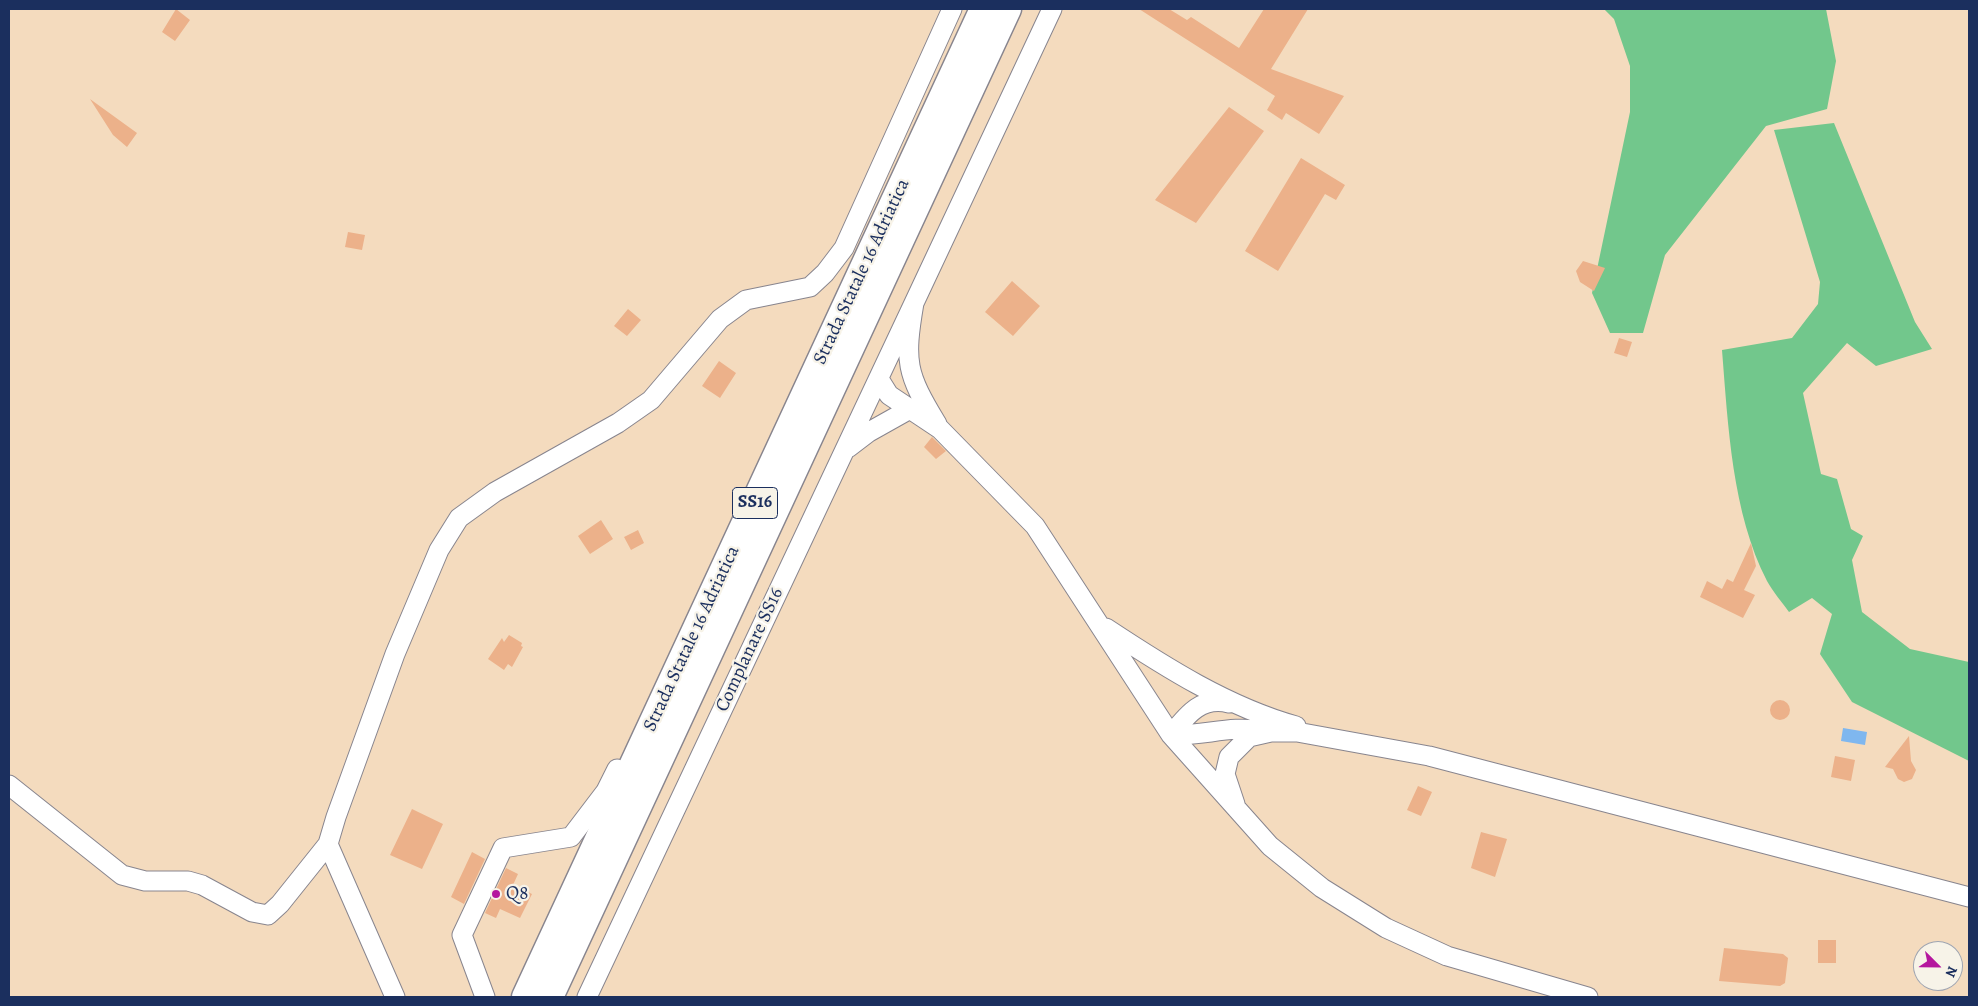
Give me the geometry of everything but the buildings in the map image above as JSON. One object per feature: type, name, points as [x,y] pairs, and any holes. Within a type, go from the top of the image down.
[{"type":"highway","name":"Strada Statale 16 Adriatica","points":[[525,997],[983,9]]},
{"type":"highway","name":"Strada Statale 16 Adriatica","points":[[550,997],[1008,9]]},
{"type":"street","points":[[9,785],[122,875],[145,881],[188,881],[202,884],[252,912],[268,915],[280,904],[328,844],[395,654],[439,550],[459,518],[496,492],[618,423],[650,400],[720,319],[746,300],[810,287],[826,273],[844,248],[952,9]]},
{"type":"street","name":"Complanare SS16","points":[[588,997],[1052,9]]},
{"type":"street","points":[[914,303],[907,344],[916,404]]},
{"type":"street","points":[[879,378],[903,382],[916,404],[1035,526],[1172,735],[1270,846],[1322,888],[1386,928],[1447,956],[1588,997]]},
{"type":"street","points":[[845,450],[869,432],[916,404]]},
{"type":"street","points":[[1100,624],[1148,656],[1247,708],[1264,716],[1343,739]]},
{"type":"street","points":[[485,997],[462,935],[503,848],[571,837],[606,791],[647,711],[673,680]]},
{"type":"street","points":[[1172,735],[1193,710],[1205,702],[1225,702],[1247,708]]},
{"type":"street","points":[[1172,735],[1200,735],[1226,729],[1244,728],[1271,732],[1297,732],[1429,756],[1969,897]]},
{"type":"street","points":[[1239,813],[1225,774],[1229,757],[1249,737],[1271,732]]},
{"type":"street","points":[[328,844],[395,997]]},
{"type":"green space","points":[[1604,9],[1826,9],[1836,61],[1827,109],[1766,126],[1665,255],[1643,333],[1610,333],[1592,293],[1630,112],[1630,66],[1614,19]]},
{"type":"green space","points":[[1834,123],[1915,322],[1932,349],[1876,366],[1847,343],[1803,393],[1821,474],[1837,479],[1851,529],[1863,536],[1852,560],[1862,612],[1910,649],[1969,662],[1969,761],[1852,702],[1820,654],[1832,614],[1812,598],[1789,612],[1769,585],[1755,555],[1739,498],[1730,438],[1722,350],[1792,338],[1818,304],[1820,282],[1774,130]]},
{"type":"water","points":[[1843,728],[1867,732],[1865,745],[1841,741]]},
{"type":"place","name":"Q8","points":[[496,894]]}]
